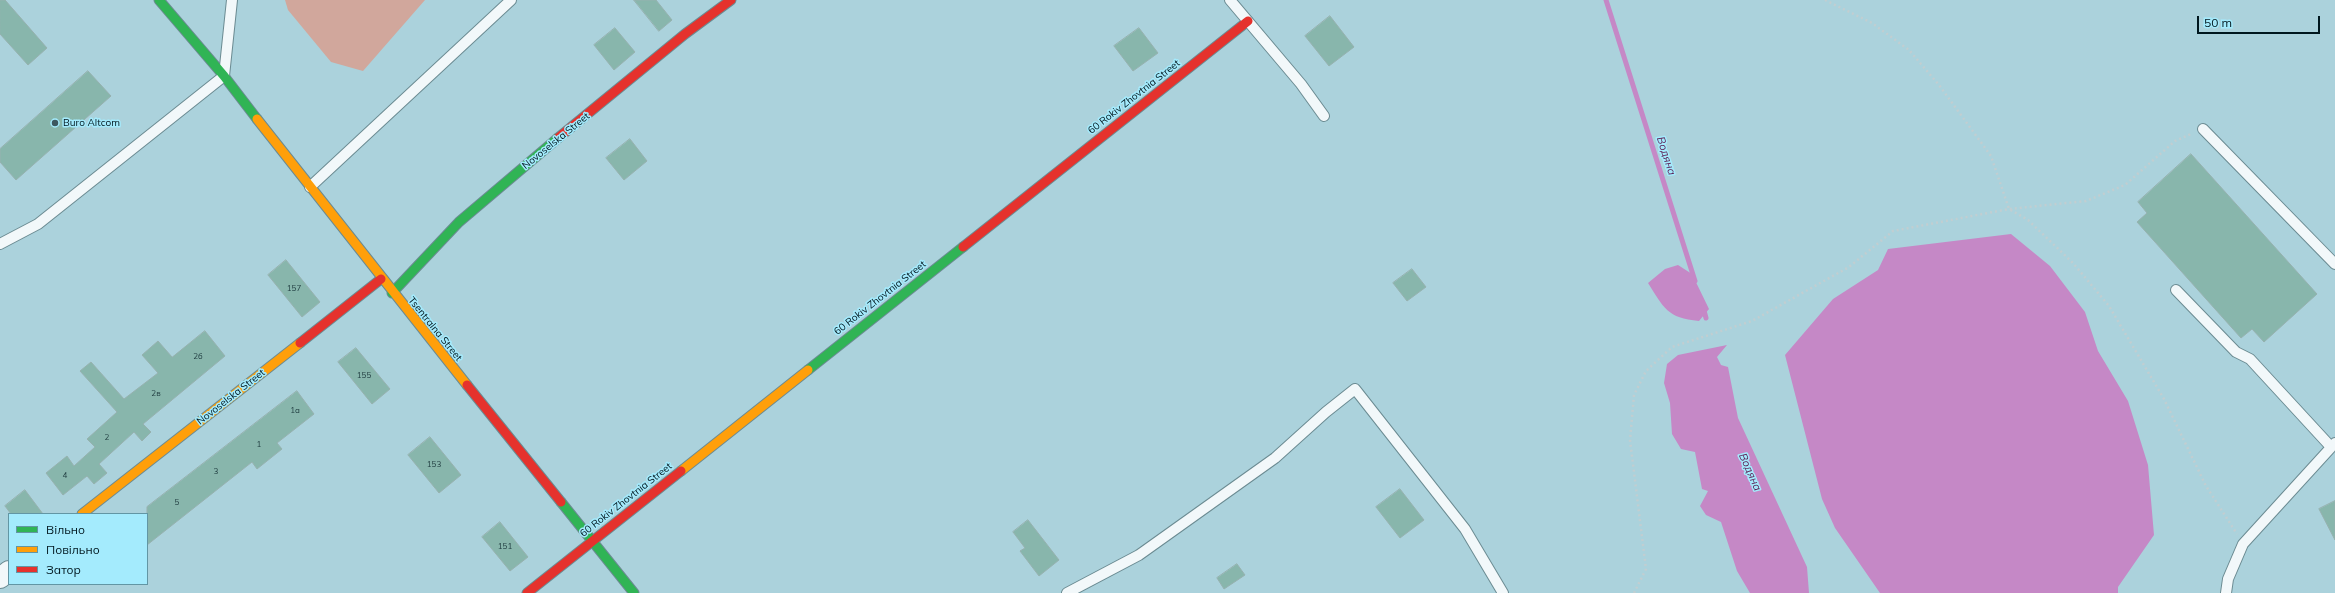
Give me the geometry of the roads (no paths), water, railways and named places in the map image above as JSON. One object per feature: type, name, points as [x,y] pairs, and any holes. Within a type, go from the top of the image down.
[{"type":"street","name":"Tsentralna Street","points":[[159,0],[224,76],[392,293],[634,593]]},
{"type":"street","name":"Novoselska Street","points":[[392,293],[422,257],[468,213],[689,30],[731,0]]},
{"type":"street","name":"60 Rokiv Zhovtnia Street","points":[[527,593],[1248,21]]},
{"type":"street","name":"Novoselska Street","points":[[83,513],[381,279]]},
{"type":"street","points":[[0,578],[8,572]]},
{"type":"lane","points":[[0,244],[38,224],[224,76],[232,0]]},
{"type":"lane","points":[[310,187],[511,0]]},
{"type":"lane","points":[[1230,0],[1301,84],[1324,116]]},
{"type":"lane","points":[[2203,129],[2335,264]]},
{"type":"lane","points":[[2176,290],[2236,352],[2250,359],[2333,445],[2243,544],[2228,579],[2226,593]]},
{"type":"lane","points":[[1067,593],[1139,556],[1275,458],[1326,412],[1355,389],[1464,529],[1503,593]]},
{"type":"water","points":[[2011,234],[2050,266],[2085,312],[2098,351],[2128,401],[2148,465],[2154,535],[2118,587],[2118,593],[1880,593],[1835,528],[1822,499],[1785,355],[1833,299],[1878,270],[1888,249]]},
{"type":"water","points":[[1678,265],[1692,274],[1709,309],[1699,321],[1688,320],[1673,314],[1658,299],[1648,283],[1665,269]]},
{"type":"water","points":[[1727,345],[1717,357],[1721,365],[1728,367],[1738,418],[1807,567],[1809,593],[1750,593],[1737,571],[1721,522],[1706,515],[1700,506],[1708,491],[1702,489],[1695,452],[1681,449],[1672,434],[1670,403],[1664,383],[1667,364],[1678,355]]},
{"type":"waterway","name":"Водяна","points":[[1606,0],[1695,281]]},
{"type":"waterway","name":"Водяна","points":[[1703,307],[1706,318]]},
{"type":"place","name":"Buro Altcom","points":[[55,123]]}]
